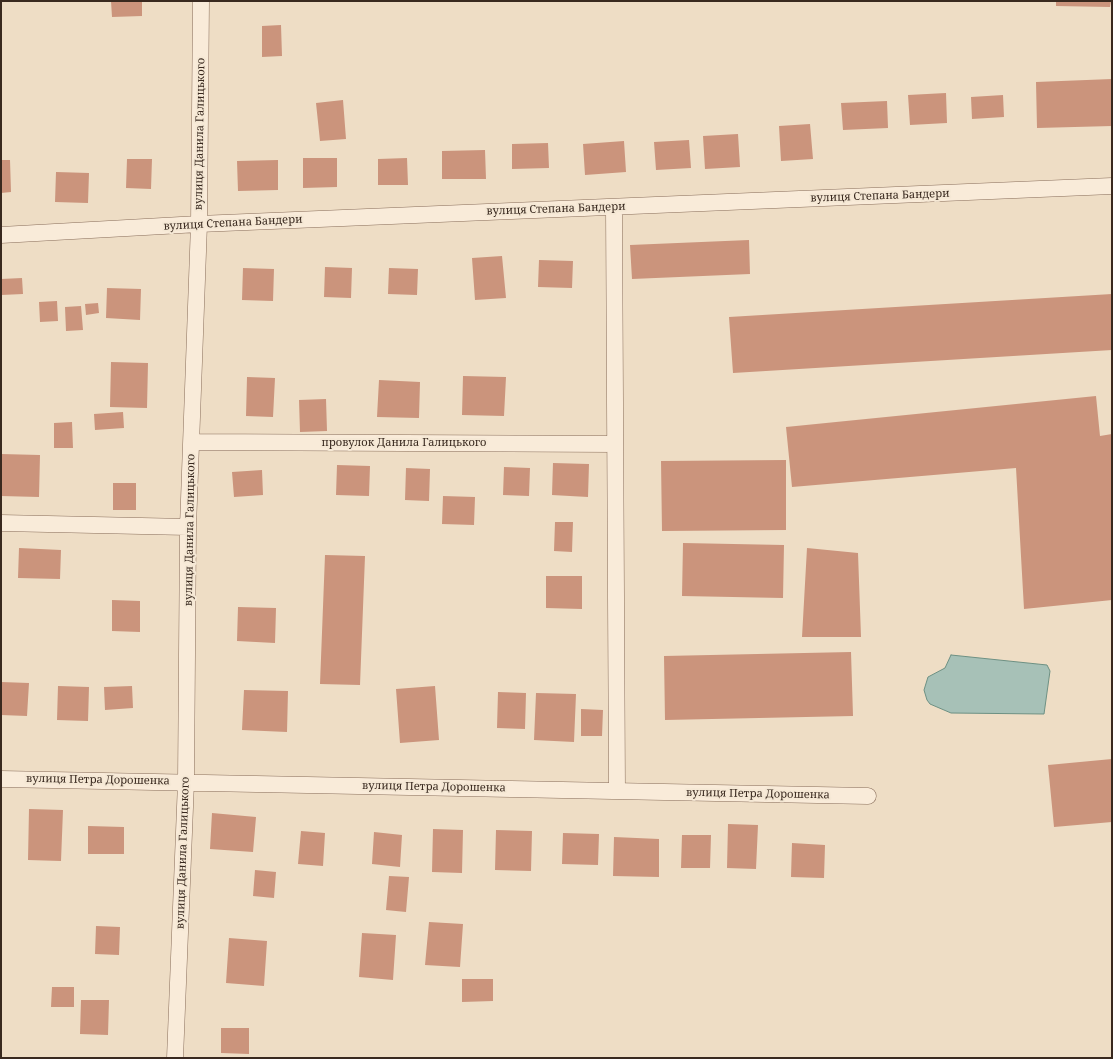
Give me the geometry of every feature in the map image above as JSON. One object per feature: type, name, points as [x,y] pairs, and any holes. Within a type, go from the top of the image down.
[{"type":"street","name":"вулиця Данила Галицького","points":[[175,1058],[186,782],[188,527],[199,224],[201,1]]},
{"type":"street","name":"вулиця Степана Бандери","points":[[1,235],[199,224],[1112,186]]},
{"type":"street","points":[[614,207],[617,791]]},
{"type":"street","name":"провулок Данила Галицького","points":[[192,442],[615,444]]},
{"type":"street","points":[[1,523],[188,527]]},
{"type":"street","name":"вулиця Петра Дорошенка","points":[[1,779],[868,796]]},
{"type":"shaded area","points":[[951,655],[1047,665],[1050,671],[1044,714],[951,713],[930,704],[924,690],[928,677],[945,668]]},
{"type":"building","points":[[111,1],[142,1],[142,16],[112,17]]},
{"type":"building","points":[[1056,1],[1111,1],[1110,7],[1056,6]]},
{"type":"building","points":[[281,25],[282,56],[262,57],[262,26]]},
{"type":"building","points":[[1112,79],[1112,126],[1037,128],[1036,82]]},
{"type":"building","points":[[946,93],[947,123],[910,125],[908,95]]},
{"type":"building","points":[[1003,95],[1004,117],[972,119],[971,97]]},
{"type":"building","points":[[343,100],[346,139],[320,141],[316,103]]},
{"type":"building","points":[[887,101],[888,128],[843,130],[841,103]]},
{"type":"building","points":[[810,124],[813,159],[781,161],[779,126]]},
{"type":"building","points":[[738,134],[740,167],[705,169],[703,136]]},
{"type":"building","points":[[689,140],[691,168],[656,170],[654,142]]},
{"type":"building","points":[[624,141],[626,172],[585,175],[583,144]]},
{"type":"building","points":[[548,143],[549,168],[512,169],[512,144]]},
{"type":"building","points":[[485,150],[486,179],[442,179],[442,151]]},
{"type":"building","points":[[303,158],[337,158],[337,187],[303,188]]},
{"type":"building","points":[[407,158],[408,185],[378,185],[378,159]]},
{"type":"building","points":[[127,159],[152,159],[151,189],[126,188]]},
{"type":"building","points":[[1,160],[10,160],[11,192],[1,193]]},
{"type":"building","points":[[278,160],[278,190],[238,191],[237,161]]},
{"type":"building","points":[[56,172],[89,173],[88,203],[55,202]]},
{"type":"building","points":[[749,240],[750,274],[632,279],[630,245]]},
{"type":"building","points":[[502,256],[506,298],[475,300],[472,258]]},
{"type":"building","points":[[539,260],[573,261],[572,288],[538,287]]},
{"type":"building","points":[[325,267],[352,268],[351,298],[324,297]]},
{"type":"building","points":[[243,268],[274,269],[273,301],[242,300]]},
{"type":"building","points":[[389,268],[418,269],[417,295],[388,294]]},
{"type":"building","points":[[22,278],[23,294],[1,295],[1,279]]},
{"type":"building","points":[[107,288],[141,289],[140,320],[106,318]]},
{"type":"building","points":[[1112,294],[1112,350],[733,373],[729,317]]},
{"type":"building","points":[[57,301],[58,321],[40,322],[39,302]]},
{"type":"building","points":[[98,303],[99,313],[86,315],[85,304]]},
{"type":"building","points":[[81,306],[83,330],[66,331],[65,307]]},
{"type":"building","points":[[111,362],[148,363],[147,408],[110,407]]},
{"type":"building","points":[[463,376],[506,377],[504,416],[462,415]]},
{"type":"building","points":[[247,377],[275,378],[273,417],[246,416]]},
{"type":"building","points":[[379,380],[420,382],[419,418],[377,417]]},
{"type":"building","points":[[1096,396],[1100,436],[1112,434],[1112,600],[1024,609],[1016,468],[792,487],[786,427]]},
{"type":"building","points":[[326,399],[327,431],[300,432],[299,400]]},
{"type":"building","points":[[123,412],[124,428],[95,430],[94,414]]},
{"type":"building","points":[[72,422],[73,448],[54,448],[54,423]]},
{"type":"building","points":[[1,454],[40,455],[39,497],[1,496]]},
{"type":"building","points":[[786,460],[786,530],[662,531],[661,461]]},
{"type":"building","points":[[553,463],[589,464],[588,497],[552,495]]},
{"type":"building","points":[[337,465],[370,466],[369,496],[336,495]]},
{"type":"building","points":[[504,467],[530,468],[529,496],[503,495]]},
{"type":"building","points":[[406,468],[430,469],[429,501],[405,500]]},
{"type":"building","points":[[262,470],[263,495],[234,497],[232,472]]},
{"type":"building","points":[[113,483],[136,483],[136,510],[113,510]]},
{"type":"building","points":[[443,496],[475,497],[474,525],[442,524]]},
{"type":"building","points":[[555,522],[573,522],[572,552],[554,551]]},
{"type":"building","points":[[683,543],[784,545],[783,598],[682,596]]},
{"type":"building","points":[[19,548],[61,550],[60,579],[18,578]]},
{"type":"building","points":[[807,548],[858,553],[861,637],[802,637]]},
{"type":"building","points":[[325,555],[365,556],[360,685],[320,684]]},
{"type":"building","points":[[546,576],[582,576],[582,609],[546,608]]},
{"type":"building","points":[[112,600],[140,601],[140,632],[112,631]]},
{"type":"building","points":[[238,607],[276,608],[275,643],[237,641]]},
{"type":"building","points":[[851,652],[853,716],[665,720],[664,656]]},
{"type":"building","points":[[1,682],[29,683],[27,716],[1,715]]},
{"type":"building","points":[[58,686],[89,687],[88,721],[57,720]]},
{"type":"building","points":[[132,686],[133,708],[105,710],[104,687]]},
{"type":"building","points":[[435,686],[439,740],[400,743],[396,689]]},
{"type":"building","points":[[244,690],[288,691],[287,732],[242,730]]},
{"type":"building","points":[[498,692],[526,693],[525,729],[497,728]]},
{"type":"building","points":[[536,693],[576,694],[574,742],[534,740]]},
{"type":"building","points":[[581,709],[603,710],[602,736],[581,736]]},
{"type":"building","points":[[1112,759],[1112,822],[1054,827],[1048,765]]},
{"type":"building","points":[[29,809],[63,810],[61,861],[28,860]]},
{"type":"building","points":[[212,813],[256,817],[253,852],[210,849]]},
{"type":"building","points":[[728,824],[758,825],[756,869],[727,868]]},
{"type":"building","points":[[88,826],[124,827],[124,854],[88,854]]},
{"type":"building","points":[[433,829],[463,830],[462,873],[432,872]]},
{"type":"building","points":[[496,830],[532,831],[531,871],[495,870]]},
{"type":"building","points":[[301,831],[325,833],[323,866],[298,864]]},
{"type":"building","points":[[374,832],[402,835],[400,867],[372,864]]},
{"type":"building","points":[[563,833],[599,834],[598,865],[562,864]]},
{"type":"building","points":[[682,835],[711,835],[710,868],[681,868]]},
{"type":"building","points":[[614,837],[659,839],[659,877],[613,876]]},
{"type":"building","points":[[792,843],[825,845],[824,878],[791,877]]},
{"type":"building","points":[[255,870],[276,872],[274,898],[253,896]]},
{"type":"building","points":[[389,876],[409,877],[406,912],[386,910]]},
{"type":"building","points":[[429,922],[463,924],[460,967],[425,965]]},
{"type":"building","points":[[96,926],[120,927],[119,955],[95,954]]},
{"type":"building","points":[[362,933],[396,935],[393,980],[359,977]]},
{"type":"building","points":[[229,938],[267,941],[264,986],[226,983]]},
{"type":"building","points":[[462,979],[493,979],[493,1001],[462,1002]]},
{"type":"building","points":[[52,987],[74,987],[74,1007],[51,1007]]},
{"type":"building","points":[[81,1000],[109,1000],[108,1035],[80,1034]]},
{"type":"building","points":[[221,1028],[249,1028],[249,1054],[221,1053]]}]
